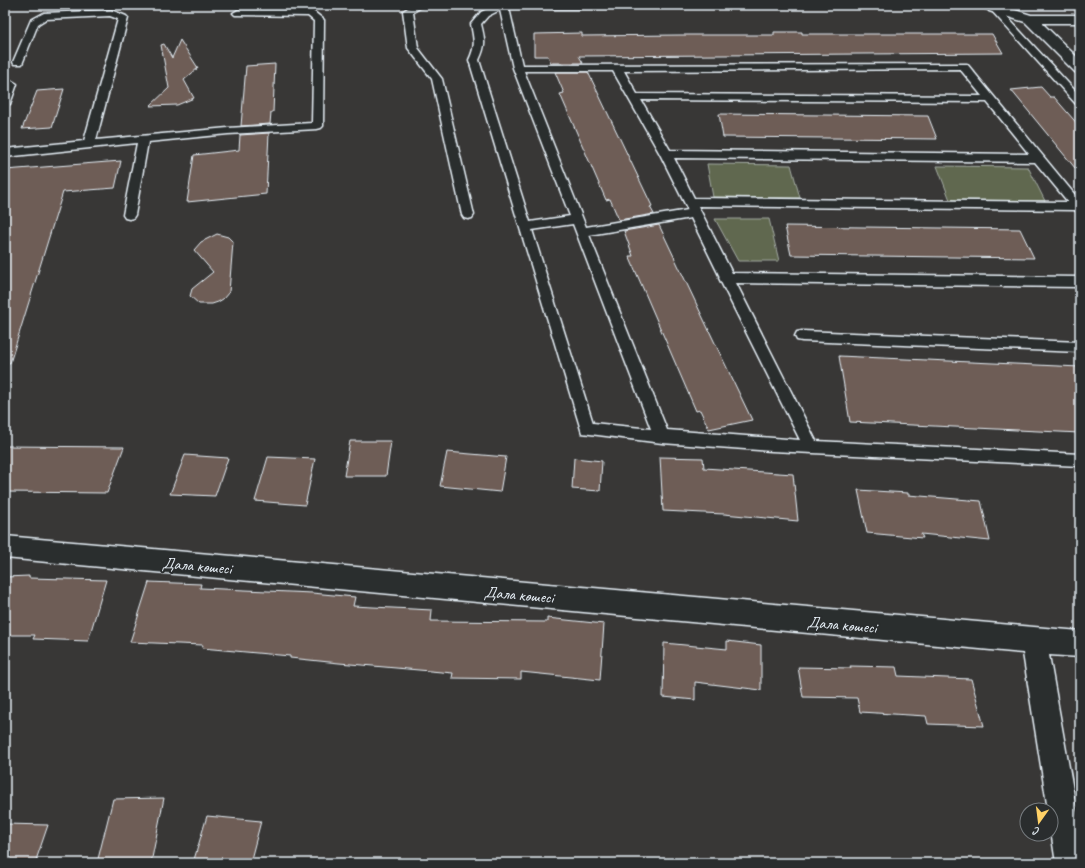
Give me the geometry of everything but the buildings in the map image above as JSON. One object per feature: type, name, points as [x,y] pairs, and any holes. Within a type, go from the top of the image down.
[{"type":"street","points":[[989,6],[1030,20],[1080,19]]},
{"type":"street","points":[[1030,20],[1079,67]]},
{"type":"street","name":"Дала көшесі","points":[[5,547],[1080,644]]},
{"type":"street","points":[[1034,641],[1071,863]]},
{"type":"lane","points":[[5,153],[228,131],[317,126],[319,20],[310,13],[238,13],[243,5]]},
{"type":"lane","points":[[420,5],[408,10],[413,48],[437,79],[468,215]]},
{"type":"lane","points":[[611,5],[504,5],[490,7],[476,24],[480,42],[479,49],[474,60],[587,430],[662,437],[811,447],[1080,460]]},
{"type":"lane","points":[[504,5],[518,68],[662,437]]},
{"type":"lane","points":[[989,6],[1080,102]]},
{"type":"lane","points":[[18,62],[34,22],[44,16],[111,12],[123,18],[89,144]]},
{"type":"lane","points":[[518,68],[963,66],[1079,207]]},
{"type":"lane","points":[[617,68],[666,154],[726,278],[811,447]]},
{"type":"lane","points":[[5,104],[12,84]]},
{"type":"lane","points":[[634,97],[990,98]]},
{"type":"lane","points":[[129,215],[143,139]]},
{"type":"lane","points":[[666,154],[1039,158]]},
{"type":"lane","points":[[582,232],[692,208],[1079,207]]},
{"type":"lane","points":[[525,227],[577,219]]},
{"type":"lane","points":[[726,278],[1080,282]]},
{"type":"lane","points":[[802,336],[1080,347]]},
{"type":"green space","points":[[707,164],[791,165],[800,198],[713,197]]},
{"type":"green space","points":[[937,166],[1028,167],[1045,201],[950,200]]},
{"type":"green space","points":[[715,219],[769,219],[779,261],[738,261]]}]
